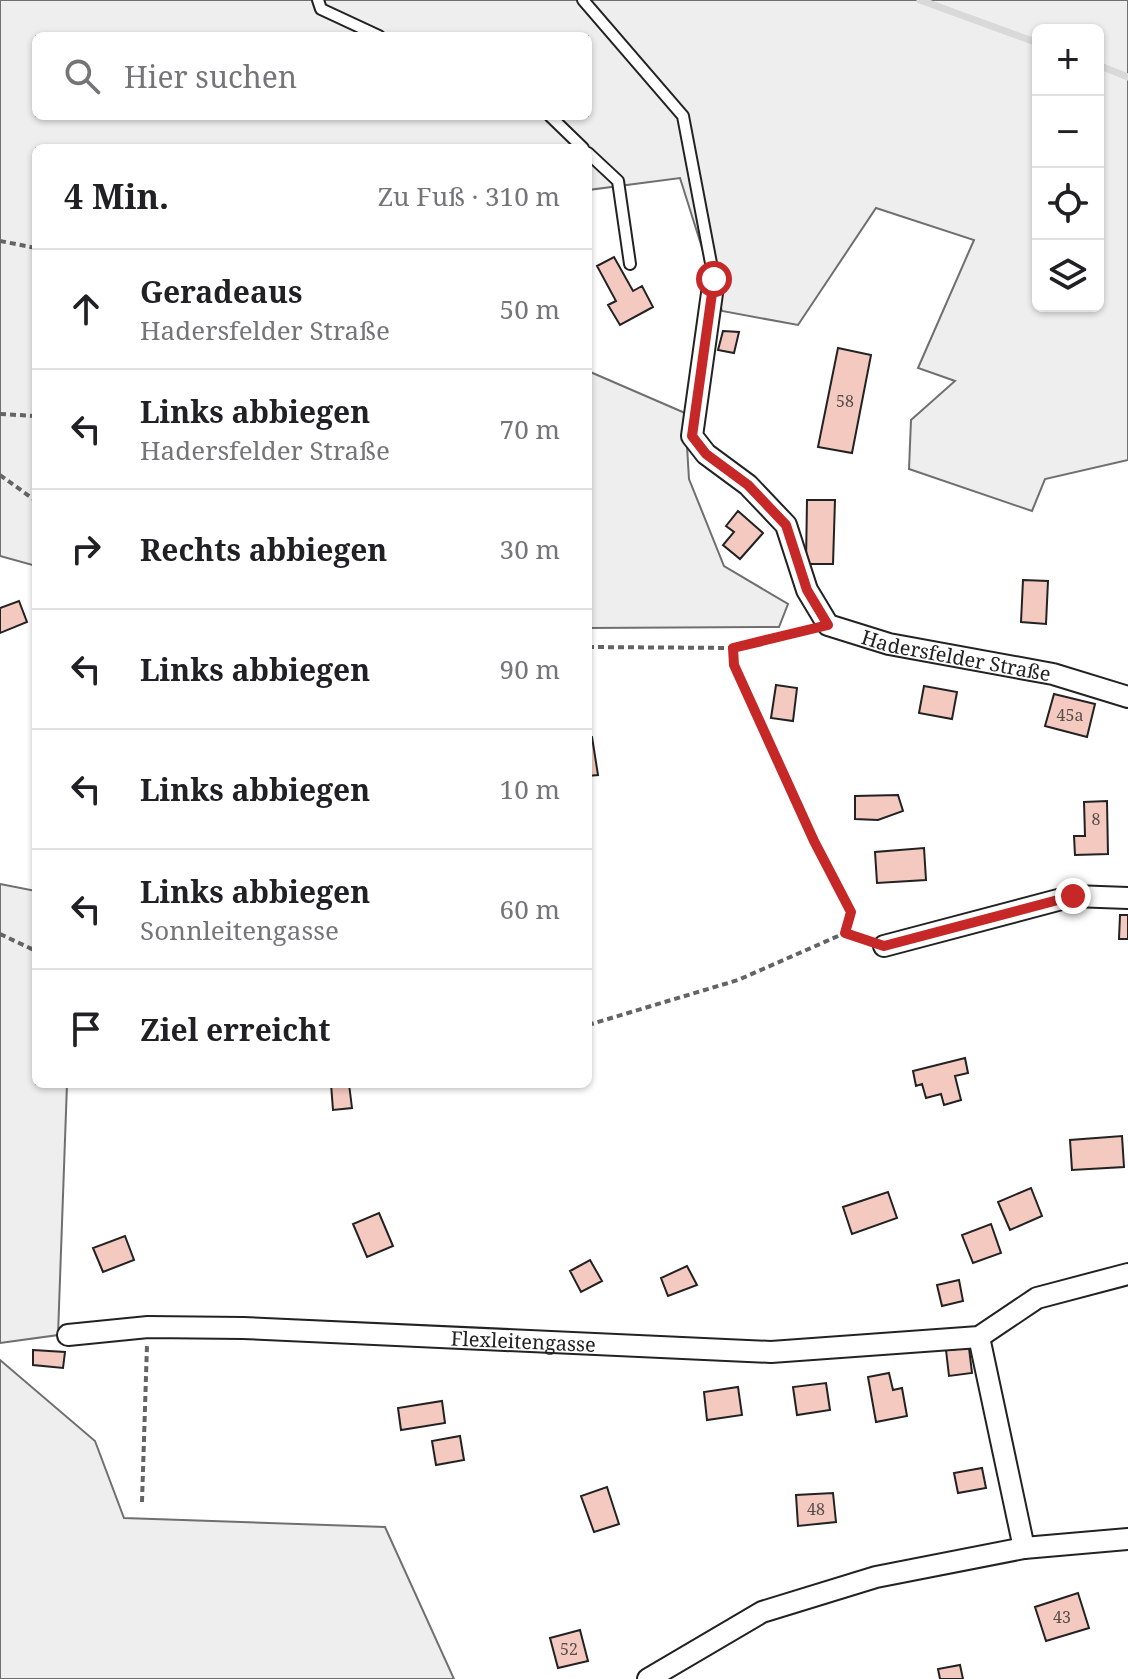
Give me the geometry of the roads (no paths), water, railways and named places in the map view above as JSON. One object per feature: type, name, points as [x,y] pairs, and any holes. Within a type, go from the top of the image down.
[{"type":"street","name":"Hadersfelder Straße","points":[[714,279],[692,436],[706,454],[748,485],[786,525],[807,590],[828,625],[889,644],[1053,674],[1128,697]]},
{"type":"street","points":[[884,946],[1073,896],[1128,898]]},
{"type":"street","name":"Flexleitengasse","points":[[68,1335],[148,1327],[304,1330],[771,1352],[979,1337],[1037,1298],[1128,1274]]},
{"type":"street","points":[[979,1337],[1024,1548]]},
{"type":"street","points":[[648,1679],[762,1612],[876,1577],[1024,1548],[1128,1539]]},
{"type":"lane","points":[[318,0],[321,9],[370,32]]},
{"type":"lane","points":[[583,0],[683,116],[714,279]]},
{"type":"lane","points":[[554,120],[579,144]]},
{"type":"lane","points":[[592,157],[618,181],[630,264]]},
{"type":"waterway","points":[[920,0],[1032,41]]},
{"type":"waterway","points":[[1104,67],[1128,77]]}]
